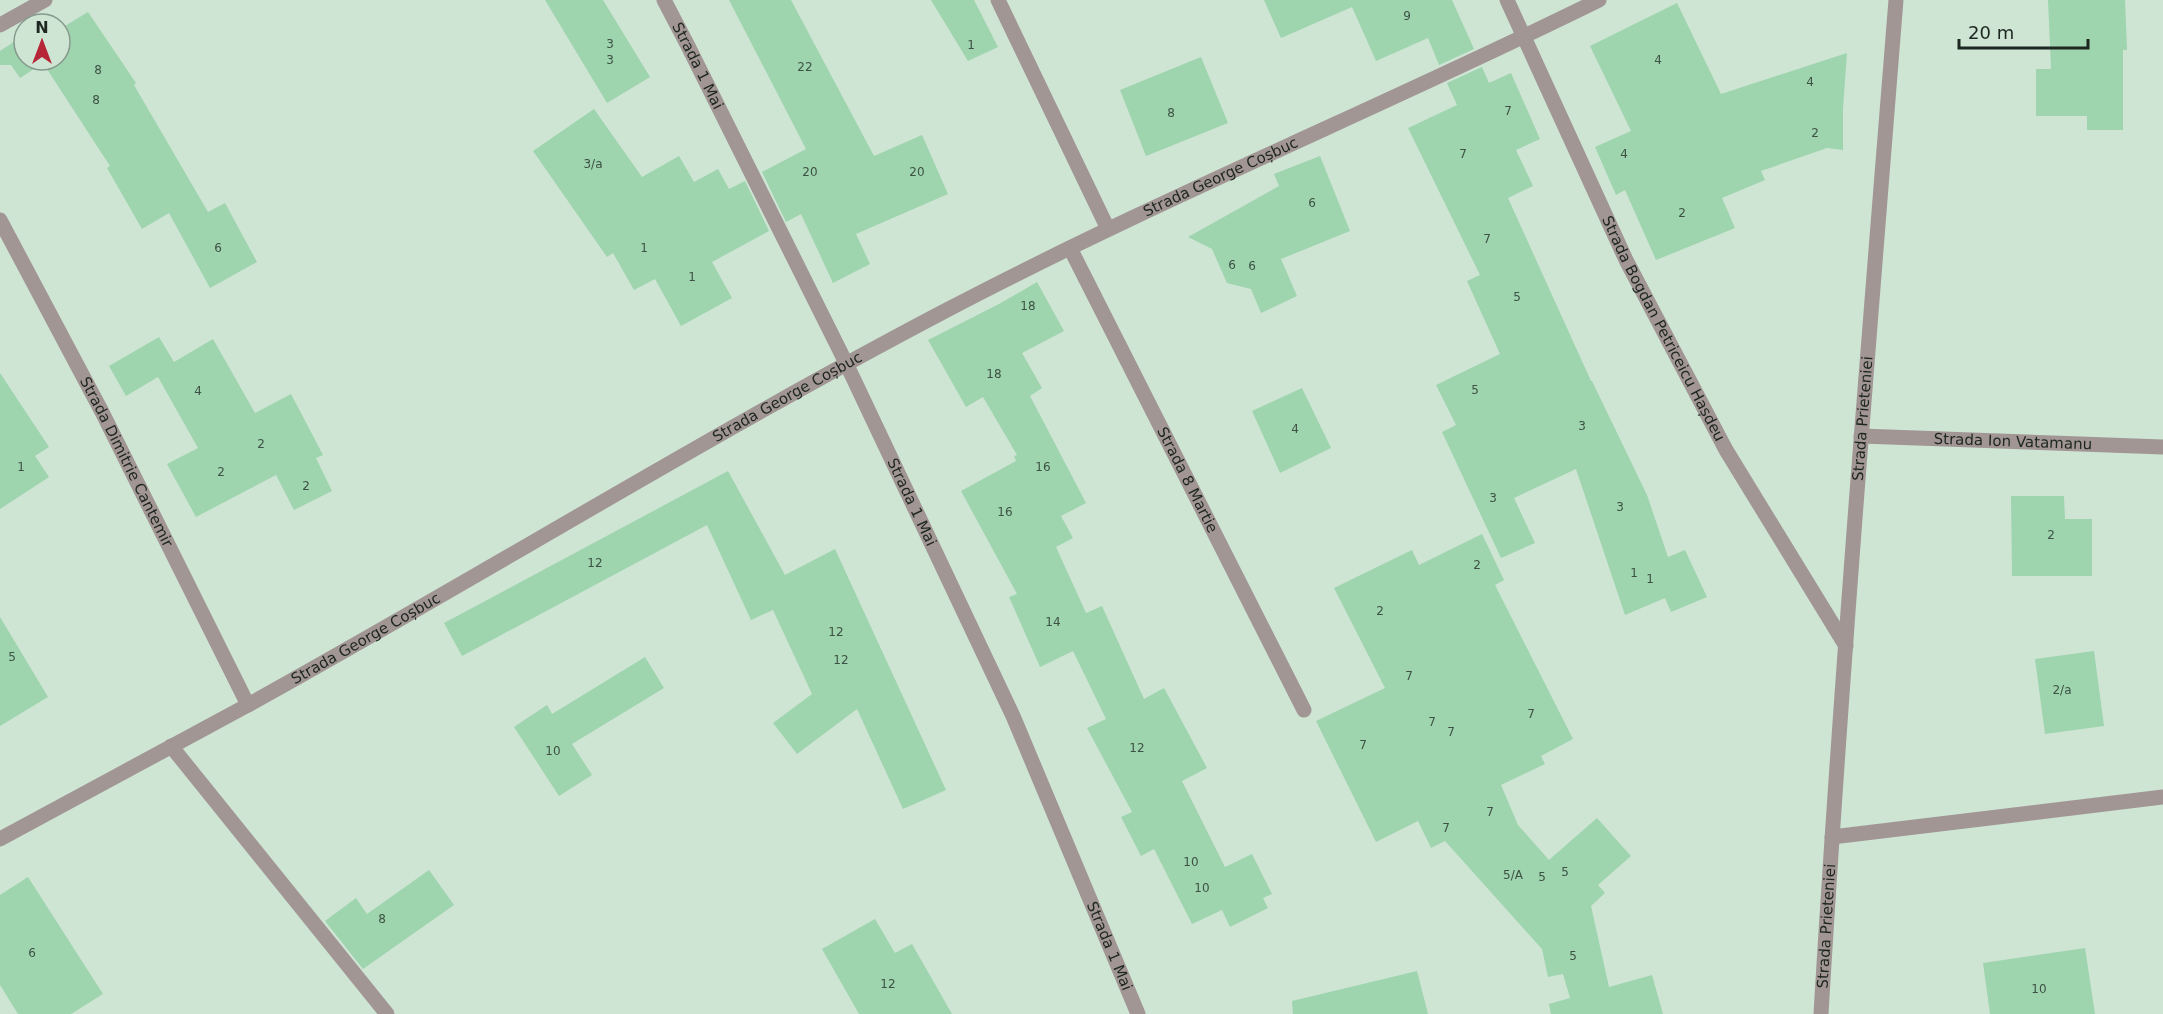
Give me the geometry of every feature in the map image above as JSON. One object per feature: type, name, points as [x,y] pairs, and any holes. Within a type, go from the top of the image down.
[{"type":"street","points":[[0,25],[45,0]]},
{"type":"street","name":"Strada 1 Mai","points":[[664,0],[846,363],[1013,716],[1138,1014]]},
{"type":"street","points":[[998,0],[1108,229]]},
{"type":"street","name":"Strada Bogdan Petriceicu Hașdeu","points":[[1507,0],[1626,260],[1715,429],[1846,646]]},
{"type":"street","name":"Strada George Coșbuc","points":[[0,838],[248,705],[846,363],[1108,229],[1524,37],[1599,0]]},
{"type":"street","name":"Strada Prieteniei","points":[[1821,1014],[1861,436],[1896,0]]},
{"type":"street","name":"Strada Dimitrie Cantemir","points":[[0,220],[102,411],[248,705]]},
{"type":"street","name":"Strada 8 Martie","points":[[1070,248],[1304,710]]},
{"type":"street","name":"Strada Ion Vatamanu","points":[[1861,436],[2163,447]]},
{"type":"street","points":[[171,746],[387,1014]]},
{"type":"street","points":[[1832,837],[2163,797]]},
{"type":"building","points":[[545,0],[603,0],[650,77],[607,103]]},
{"type":"building","points":[[729,0],[791,0],[874,156],[922,135],[948,194],[856,234],[870,264],[833,283],[801,214],[786,222],[762,172],[806,149]]},
{"type":"building","points":[[931,0],[974,0],[998,47],[968,61]]},
{"type":"building","points":[[1264,0],[1452,0],[1474,49],[1439,65],[1428,38],[1376,61],[1352,7],[1281,38]]},
{"type":"building","points":[[2048,0],[2125,0],[2127,50],[2123,50],[2123,130],[2087,130],[2087,116],[2036,116],[2036,69],[2051,69]]},
{"type":"building","points":[[1677,3],[1721,94],[1847,53],[1843,150],[1827,148],[1761,171],[1765,180],[1722,198],[1735,228],[1656,260],[1625,190],[1616,195],[1595,147],[1631,131],[1590,46]]},
{"type":"building","points":[[88,12],[136,83],[134,85],[208,212],[225,203],[257,262],[210,288],[169,213],[142,229],[107,168],[110,166],[49,72],[72,72],[72,22]]},
{"type":"building","points":[[12,43],[12,66],[0,65],[0,51]]},
{"type":"building","points":[[1201,57],[1228,123],[1146,156],[1120,90]]},
{"type":"building","points":[[1482,67],[1489,83],[1511,73],[1540,139],[1516,150],[1533,186],[1508,198],[1591,381],[1647,495],[1668,557],[1685,550],[1707,597],[1671,612],[1665,598],[1625,615],[1576,469],[1514,498],[1535,543],[1501,558],[1442,432],[1456,425],[1436,385],[1500,354],[1467,281],[1480,275],[1408,128],[1457,105],[1447,83]]},
{"type":"building","points":[[16,72],[29,72],[20,78]]},
{"type":"building","points":[[594,109],[642,177],[679,156],[694,182],[718,169],[729,189],[745,181],[769,231],[712,262],[732,298],[681,326],[655,279],[634,290],[613,253],[607,257],[533,151]]},
{"type":"building","points":[[1320,156],[1350,231],[1281,259],[1297,296],[1261,313],[1251,289],[1227,283],[1212,249],[1188,237],[1279,186],[1274,174]]},
{"type":"building","points":[[1037,282],[1064,331],[1022,353],[1042,388],[1030,396],[1086,503],[1061,516],[1073,538],[1056,547],[1086,613],[1102,606],[1144,699],[1164,688],[1207,768],[1182,781],[1225,867],[1252,854],[1272,894],[1263,898],[1268,908],[1230,927],[1222,910],[1192,924],[1154,849],[1141,856],[1121,817],[1132,812],[1087,728],[1106,719],[1073,651],[1040,667],[1009,597],[1017,594],[961,491],[1016,461],[1014,456],[1017,455],[983,397],[966,407],[928,340]]},
{"type":"building","points":[[159,337],[174,362],[213,339],[255,413],[291,394],[323,455],[316,458],[332,491],[294,510],[276,475],[196,517],[167,464],[198,448],[158,377],[126,396],[109,366]]},
{"type":"building","points":[[0,373],[49,447],[35,456],[49,477],[0,509]]},
{"type":"building","points":[[1302,388],[1331,448],[1280,473],[1252,411]]},
{"type":"building","points":[[728,471],[785,575],[835,549],[946,790],[903,809],[857,709],[797,754],[773,723],[812,694],[773,610],[751,620],[707,525],[462,656],[444,623]]},
{"type":"building","points":[[2011,496],[2064,496],[2065,519],[2092,519],[2092,576],[2012,576]]},
{"type":"building","points":[[1482,534],[1504,580],[1495,585],[1573,739],[1541,756],[1545,764],[1501,785],[1518,825],[1549,860],[1597,818],[1631,856],[1598,885],[1605,893],[1591,906],[1609,987],[1652,975],[1663,1014],[1551,1014],[1549,1004],[1570,998],[1563,974],[1548,977],[1542,949],[1445,841],[1431,848],[1418,821],[1376,842],[1316,721],[1385,688],[1334,588],[1412,550],[1419,565]]},
{"type":"building","points":[[0,617],[48,697],[0,726]]},
{"type":"building","points":[[2094,651],[2104,726],[2045,734],[2035,659]]},
{"type":"building","points":[[645,657],[664,688],[572,744],[592,775],[559,796],[514,727],[547,705],[552,714]]},
{"type":"building","points":[[429,870],[454,905],[363,969],[325,921],[356,898],[367,914]]},
{"type":"building","points":[[28,877],[103,994],[71,1014],[18,1014],[0,985],[0,895]]},
{"type":"building","points":[[875,919],[895,953],[912,944],[952,1014],[859,1014],[822,949]]},
{"type":"building","points":[[2085,948],[2095,1014],[1990,1014],[1983,963]]},
{"type":"building","points":[[1417,971],[1428,1014],[1293,1014],[1292,1001]]}]
